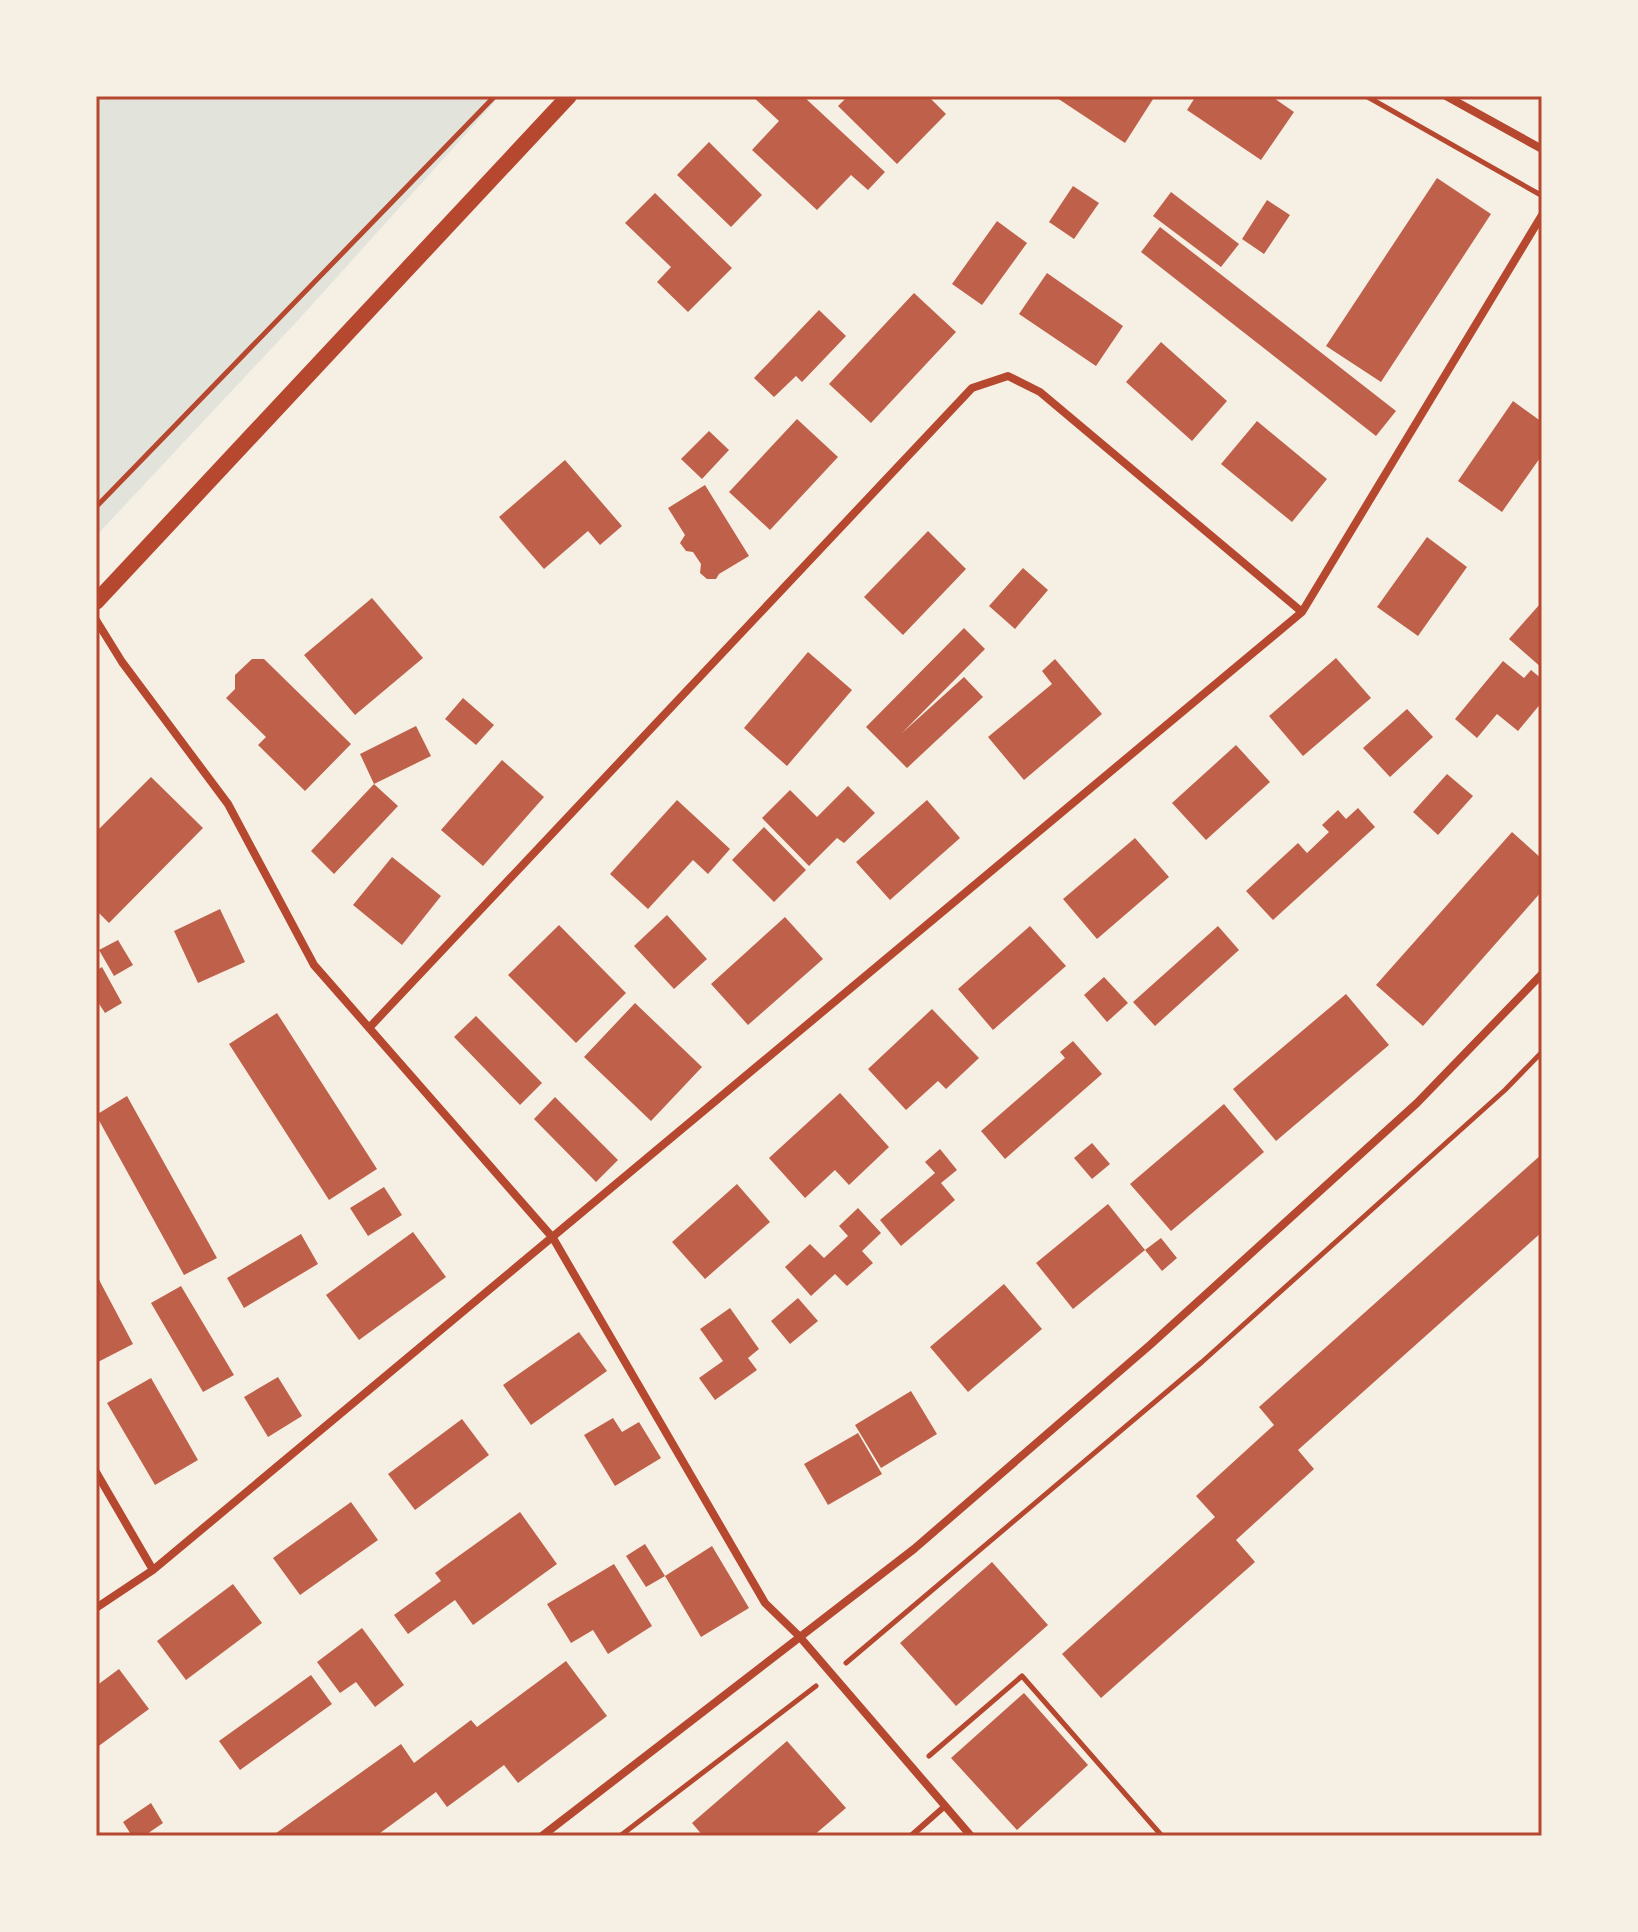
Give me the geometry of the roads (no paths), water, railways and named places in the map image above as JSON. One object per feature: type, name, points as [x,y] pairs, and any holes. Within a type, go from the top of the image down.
[{"type":"main road","points":[[96,602],[569,96]]},
{"type":"street","points":[[1446,96],[1542,149]]},
{"type":"street","points":[[96,1608],[153,1570],[1302,612],[1542,215]]},
{"type":"street","points":[[369,1028],[972,388],[1008,376],[1040,392],[1302,612]]},
{"type":"street","points":[[96,620],[122,662],[228,804],[314,965],[553,1238],[765,1603],[799,1636],[971,1836]]},
{"type":"street","points":[[542,1836],[914,1549],[1150,1345],[1417,1103],[1542,974]]},
{"type":"street","points":[[96,1472],[153,1570]]},
{"type":"lane","points":[[911,1836],[945,1806]]}]
